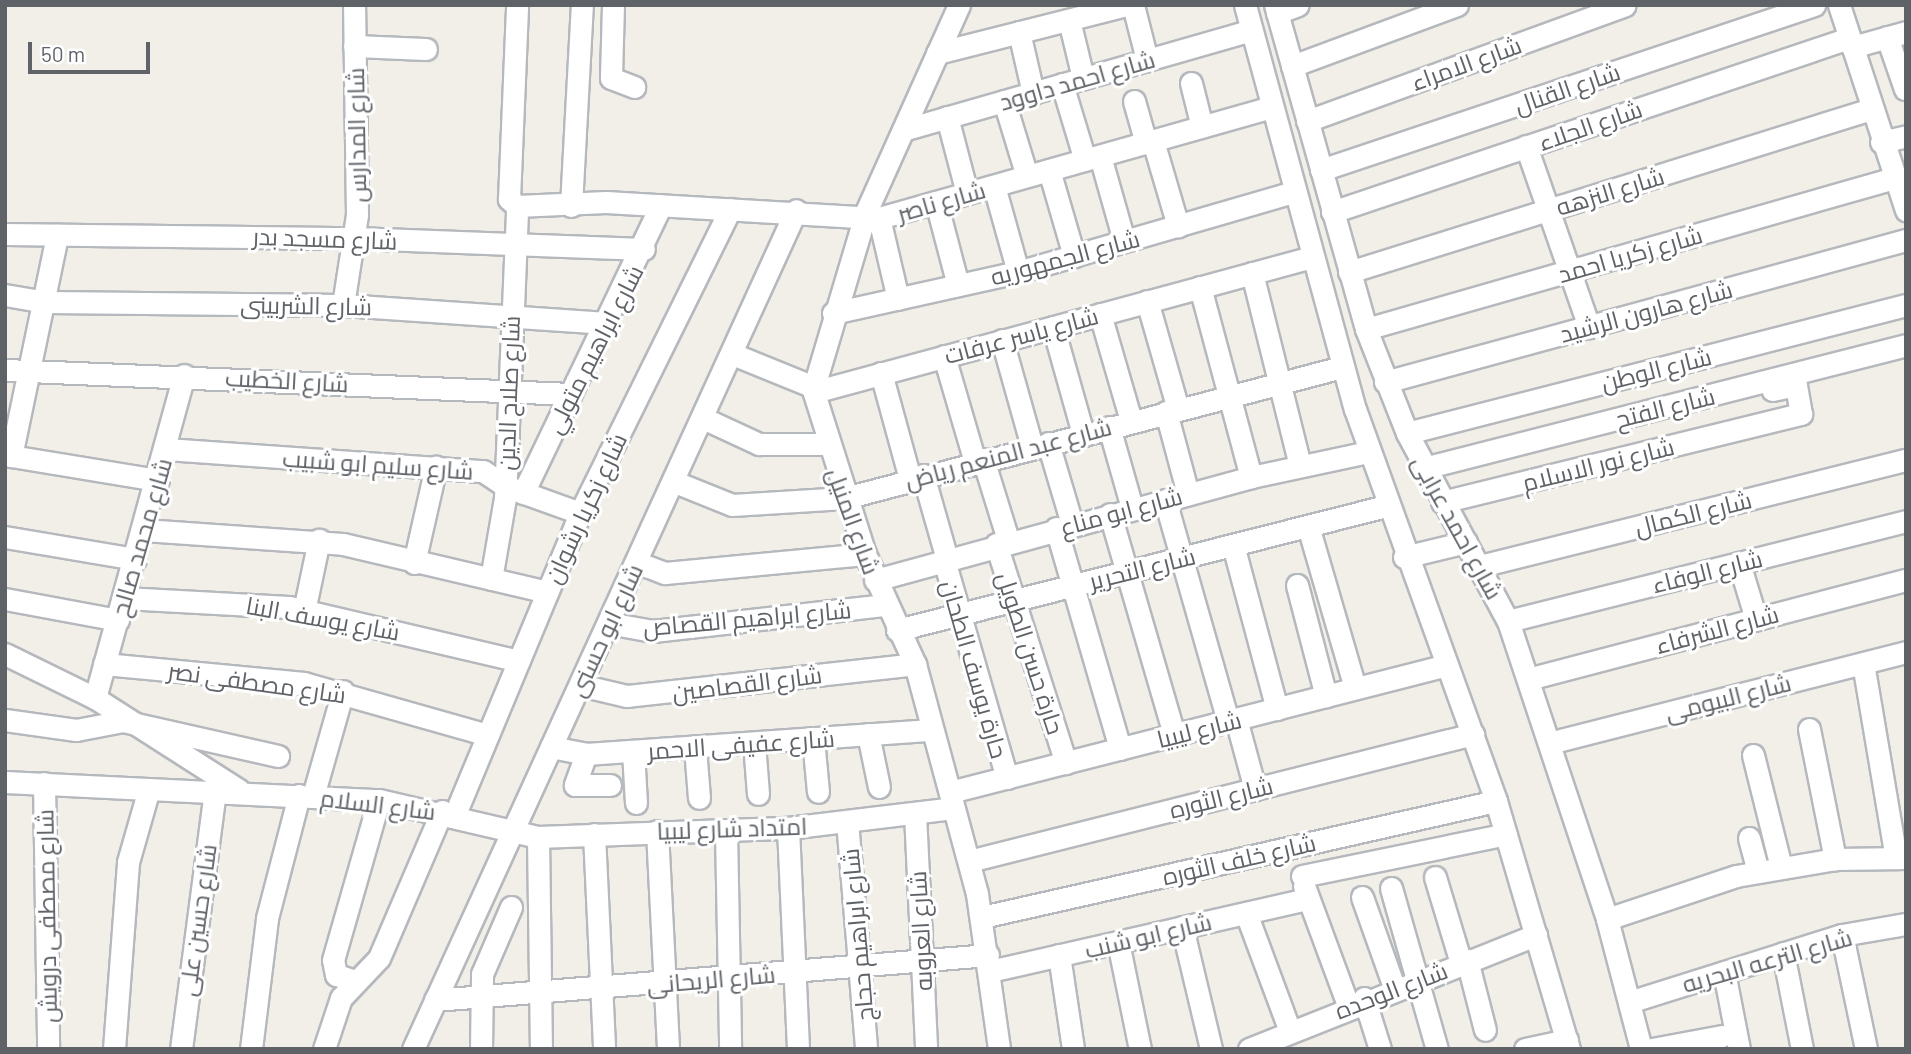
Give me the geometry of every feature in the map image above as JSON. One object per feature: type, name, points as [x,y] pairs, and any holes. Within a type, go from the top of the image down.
[{"type":"street","name":"شارع المدارس","points":[[343,305],[355,238],[354,5]]},
{"type":"street","name":"شارع صلاح الدين","points":[[491,579],[514,489],[506,391],[517,206],[509,199],[517,5]]},
{"type":"street","points":[[571,206],[582,5]]},
{"type":"street","points":[[613,5],[611,78],[635,87]]},
{"type":"street","name":"شارع المنيل","points":[[959,5],[903,130],[873,215],[833,313],[813,390],[826,444],[865,554],[897,630],[915,664],[982,917],[999,1049]]},
{"type":"street","points":[[1133,5],[1147,60]]},
{"type":"street","name":"شارع احمد عرابى","points":[[1244,5],[1342,367],[1368,452],[1404,557],[1473,734],[1496,802],[1568,1044]]},
{"type":"street","points":[[1276,9],[1298,5]]},
{"type":"street","points":[[1292,66],[1457,5]]},
{"type":"street","name":"شارع الامراء","points":[[1307,121],[1625,5]]},
{"type":"street","name":"شارع القنال","points":[[1321,170],[1814,5]]},
{"type":"street","points":[[1839,5],[1881,142],[1905,207]]},
{"type":"street","points":[[937,53],[1019,32],[1058,16],[1114,7]]},
{"type":"street","name":"شارع احمد عرابى","points":[[1276,9],[1366,329],[1385,382],[1424,468],[1508,621],[1607,919],[1641,1049]]},
{"type":"street","points":[[1058,16],[1083,78]]},
{"type":"street","name":"شارع احمد داوود","points":[[903,130],[1251,30]]},
{"type":"street","points":[[1019,32],[1033,93]]},
{"type":"street","points":[[1896,34],[1905,89]]},
{"type":"street","name":"شارع الجلاء","points":[[1332,212],[1526,146],[1850,42],[1896,34]]},
{"type":"street","points":[[354,46],[426,49]]},
{"type":"street","points":[[1191,83],[1202,127]]},
{"type":"street","points":[[1062,84],[1124,242]]},
{"type":"street","points":[[1004,101],[1027,176]]},
{"type":"street","points":[[1134,101],[1178,226]]},
{"type":"street","name":"شارع ناصر","points":[[517,206],[661,205],[873,215],[936,202],[1272,107]]},
{"type":"street","name":"شارع النزهه","points":[[1349,272],[1871,109]]},
{"type":"street","points":[[947,117],[967,193]]},
{"type":"street","points":[[1881,142],[1906,136]]},
{"type":"street","points":[[1526,146],[1589,327]]},
{"type":"street","points":[[1049,170],[1074,256]]},
{"type":"street","name":"شارع زكريا احمد","points":[[1366,329],[1894,178]]},
{"type":"street","points":[[994,186],[1018,272]]},
{"type":"street","name":"شارع الجمهوريه","points":[[833,313],[1018,272],[1294,192]]},
{"type":"street","points":[[936,202],[958,285]]},
{"type":"street","name":"شارع ابراهيم متولي","points":[[514,489],[570,394],[644,249],[661,205]]},
{"type":"street","name":"شارع زكريا رشوان","points":[[324,1049],[331,1018],[355,981],[379,958],[488,735],[580,513],[730,209]]},
{"type":"street","name":"شارع ابو حسنى","points":[[414,1049],[636,562],[735,355],[796,210]]},
{"type":"street","points":[[873,215],[898,299]]},
{"type":"street","name":"شارع مسجد بدر","points":[[5,234],[355,238],[644,249]]},
{"type":"street","points":[[57,235],[30,375],[23,381],[8,455],[158,480]]},
{"type":"street","name":"شارع هارون الرشيد","points":[[1385,382],[1906,240]]},
{"type":"street","name":"شارع ياسر عرفات","points":[[813,390],[1312,257]]},
{"type":"street","points":[[1252,273],[1300,466]]},
{"type":"street","points":[[1200,287],[1251,477]]},
{"type":"street","name":"شارع الشربينى","points":[[5,295],[46,302],[343,305],[606,323]]},
{"type":"street","points":[[1147,301],[1188,494]]},
{"type":"street","name":"شارع الوطن","points":[[1407,433],[1906,305]]},
{"type":"street","points":[[1100,314],[1131,421]]},
{"type":"street","points":[[1054,327],[1083,434]]},
{"type":"street","points":[[1002,340],[1040,445],[1064,526],[1073,585],[1120,749]]},
{"type":"street","name":"شارع الفتح","points":[[1424,468],[1906,345]]},
{"type":"street","points":[[735,355],[813,390]]},
{"type":"street","name":"حارة حسن الطويل","points":[[944,356],[979,461],[1015,600],[1066,763]]},
{"type":"street","name":"شارع عبد المنعم رياض","points":[[675,482],[732,505],[845,498],[916,477],[1342,367]]},
{"type":"street","name":"شارع الخطيب","points":[[5,370],[30,375],[184,375],[570,394]]},
{"type":"street","name":"حارة يوسف الطحان","points":[[881,373],[946,559],[1007,778]]},
{"type":"street","name":"شارع محمد صالح","points":[[94,698],[158,480],[184,375]]},
{"type":"street","name":"شارع نور الاسلام","points":[[1442,502],[1802,412],[1796,385],[1769,391]]},
{"type":"street","points":[[705,419],[759,444],[826,444]]},
{"type":"street","points":[[1110,427],[1132,508]]},
{"type":"street","name":"شارع سليم ابو شبيب","points":[[166,449],[484,471],[514,489],[580,513]]},
{"type":"street","name":"شارع ابو مناع","points":[[876,580],[1002,542],[1251,477],[1368,452]]},
{"type":"street","name":"شارع الكمال","points":[[1480,566],[1906,460]]},
{"type":"street","points":[[414,563],[436,466]]},
{"type":"street","points":[[1165,500],[1255,789]]},
{"type":"street","name":"شارع التحرير","points":[[897,630],[1386,506]]},
{"type":"street","points":[[1111,514],[1174,735]]},
{"type":"street","name":"شارع الوفاء","points":[[1508,621],[1906,522]]},
{"type":"street","points":[[1308,526],[1355,688]]},
{"type":"street","points":[[144,530],[319,540],[547,592]]},
{"type":"street","points":[[5,537],[135,559]]},
{"type":"street","points":[[304,611],[319,540]]},
{"type":"street","points":[[1404,557],[1466,542]]},
{"type":"street","points":[[1233,545],[1277,709]]},
{"type":"street","points":[[636,562],[665,573],[865,554]]},
{"type":"street","points":[[1739,563],[1756,619]]},
{"type":"street","name":"شارع الشرفاء","points":[[1528,679],[1906,580]]},
{"type":"street","points":[[1297,585],[1326,696]]},
{"type":"street","name":"شارع يوسف البنا","points":[[124,598],[304,611],[519,661]]},
{"type":"street","points":[[5,599],[118,620]]},
{"type":"street","name":"شارع ابراهيم القصاص","points":[[608,623],[653,631],[886,605]]},
{"type":"street","name":"شارع البيومى","points":[[1549,743],[1906,652]]},
{"type":"street","name":"شارع السلام","points":[[5,654],[94,698],[123,721],[242,792]]},
{"type":"street","points":[[1607,919],[1670,893],[1781,867],[1835,859],[1901,858],[1863,663]]},
{"type":"street","name":"شارع مصطفى نصر","points":[[104,664],[343,691],[488,735]]},
{"type":"street","name":"شارع القصاصين","points":[[580,684],[627,696],[915,664]]},
{"type":"street","name":"شارع ليبيا","points":[[952,800],[1007,778],[1447,665]]},
{"type":"street","points":[[251,1049],[267,918],[343,691]]},
{"type":"street","points":[[5,720],[76,730],[123,721],[278,755]]},
{"type":"street","points":[[1809,729],[1835,859]]},
{"type":"street","name":"شارع عفيفى الاحمر","points":[[551,747],[586,754],[931,730]]},
{"type":"street","points":[[868,734],[879,788]]},
{"type":"street","name":"شارع الثوره","points":[[969,861],[1473,734]]},
{"type":"street","points":[[813,739],[818,792]]},
{"type":"street","points":[[754,743],[758,794]]},
{"type":"street","points":[[695,748],[699,798]]},
{"type":"street","points":[[633,751],[636,803]]},
{"type":"street","points":[[586,754],[576,786],[610,785]]},
{"type":"street","points":[[1753,755],[1781,867]]},
{"type":"street","name":"شارع السلام","points":[[5,782],[379,800],[449,812],[513,828]]},
{"type":"street","name":"شارع مصطفى درويش","points":[[44,783],[48,1049]]},
{"type":"street","points":[[114,1049],[128,862],[149,789]]},
{"type":"street","name":"شارع حسين على","points":[[181,1049],[215,791]]},
{"type":"street","points":[[355,981],[336,975],[333,960],[379,800]]},
{"type":"street","name":"امتداد شارع ليبيا","points":[[513,828],[538,837],[788,828],[915,813],[952,800]]},
{"type":"street","name":"شارع خلف الثوره","points":[[982,917],[1496,802]]},
{"type":"street","name":"شارع العروبه","points":[[915,813],[926,1049]]},
{"type":"street","name":"شارع ابراهيم حجاج","points":[[847,821],[866,1049]]},
{"type":"street","points":[[788,828],[792,972],[798,1049]]},
{"type":"street","points":[[657,831],[668,1049]]},
{"type":"street","points":[[726,831],[730,1049]]},
{"type":"street","points":[[594,834],[604,1049]]},
{"type":"street","points":[[1302,876],[1506,834]]},
{"type":"street","points":[[538,837],[541,1049]]},
{"type":"street","points":[[1749,838],[1758,872]]},
{"type":"street","points":[[1295,847],[1307,899],[1380,1049]]},
{"type":"street","points":[[1435,877],[1485,1030]]},
{"type":"street","points":[[1391,888],[1437,1049]]},
{"type":"street","points":[[1362,897],[1394,988]]},
{"type":"street","name":"شارع ابو شنب","points":[[989,963],[1059,955],[1307,899]]},
{"type":"street","points":[[481,1049],[481,998],[487,956],[511,907]]},
{"type":"street","points":[[1246,913],[1290,1031]]},
{"type":"street","name":"شارع الترعه البحريه","points":[[1629,1002],[1842,936],[1906,924]]},
{"type":"street","points":[[1182,928],[1211,1049]]},
{"type":"street","name":"شارع الوحده","points":[[1249,1049],[1356,1002],[1536,935]]},
{"type":"street","points":[[1842,936],[1866,1049]]},
{"type":"street","points":[[1118,942],[1140,1049]]},
{"type":"street","points":[[1783,953],[1802,1049]]},
{"type":"street","points":[[1059,955],[1073,1049]]},
{"type":"street","name":"شارع الريحانى","points":[[435,1000],[921,961],[989,963]]},
{"type":"street","points":[[1652,1049],[1730,1043],[1724,972]]},
{"type":"street","points":[[1525,1049],[1568,1044]]}]
